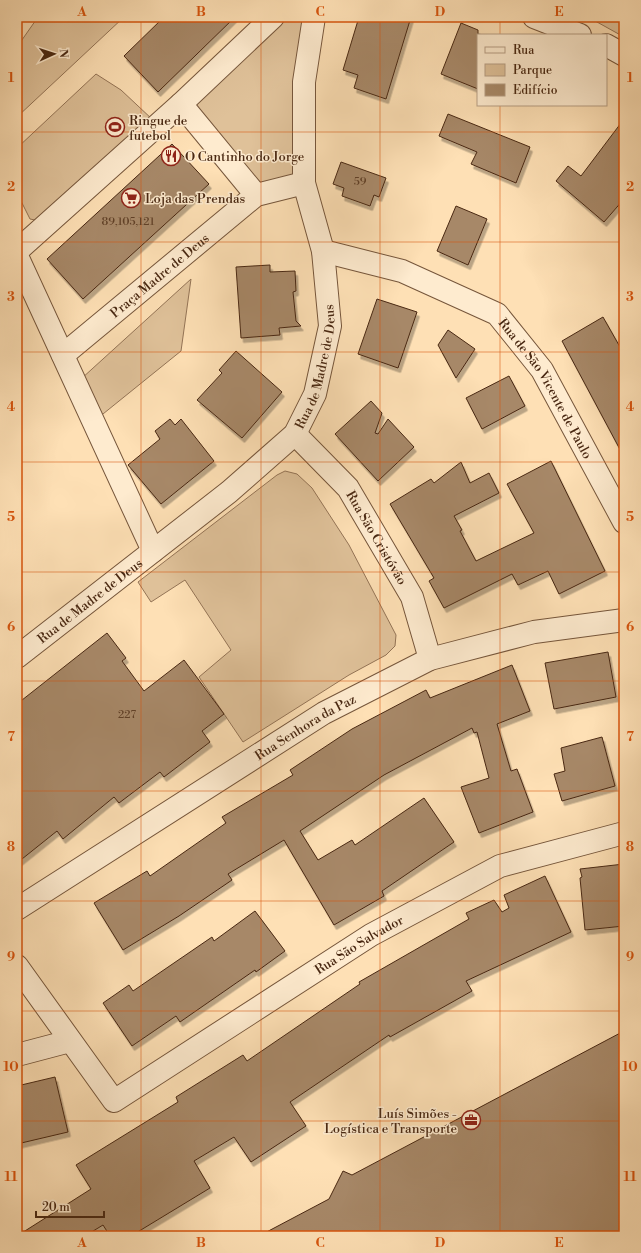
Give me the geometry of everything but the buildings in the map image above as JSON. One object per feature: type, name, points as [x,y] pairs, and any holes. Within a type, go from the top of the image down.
[{"type":"street","points":[[17,251],[181,104],[273,17]]},
{"type":"street","name":"Rua de Madre de Deus","points":[[17,657],[229,492],[294,434],[315,394],[330,326],[323,251],[304,183],[304,82],[314,17]]},
{"type":"street","points":[[534,17],[577,34]]},
{"type":"street","points":[[607,46],[624,55]]},
{"type":"street","points":[[181,104],[256,195]]},
{"type":"street","name":"Praça Madre de Deus","points":[[63,355],[256,195],[304,183]]},
{"type":"street","name":"Rua de São Vicente de Paulo","points":[[323,251],[402,271],[497,314],[542,370],[624,522]]},
{"type":"street","points":[[17,256],[153,551]]},
{"type":"street","name":"Rua São Cristóvão","points":[[294,434],[348,488],[412,597],[430,659]]},
{"type":"street","name":"Rua Senhora da Paz","points":[[17,909],[324,712],[430,659],[534,632],[624,620]]},
{"type":"street","name":"Rua São Salvador","points":[[70,1040],[114,1100],[371,936],[500,866],[624,833]]},
{"type":"street","points":[[17,966],[70,1040],[17,1055]]},
{"type":"green space","points":[[38,17],[124,17],[17,117],[17,47]]},
{"type":"green space","points":[[280,17],[309,17],[300,180],[257,191],[188,104]]},
{"type":"green space","points":[[588,17],[624,17],[624,37]]},
{"type":"green space","points":[[96,74],[121,90],[153,120],[106,163],[35,220],[30,219],[17,193],[17,148]]},
{"type":"green space","points":[[191,279],[181,351],[98,418],[81,379]]},
{"type":"green space","points":[[285,471],[297,474],[312,488],[349,545],[396,635],[395,646],[386,655],[349,675],[243,742],[199,677],[231,650],[185,580],[151,602],[138,582],[277,475]]},
{"type":"place","name":"Ringue de futebol","points":[[115,127]]},
{"type":"place","name":"O Cantinho do Jorge","points":[[171,156]]},
{"type":"place","name":"Loja das Prendas","points":[[131,198]]},
{"type":"place","name":"Luís Simões - Logística e Transporte","points":[[471,1120]]}]
